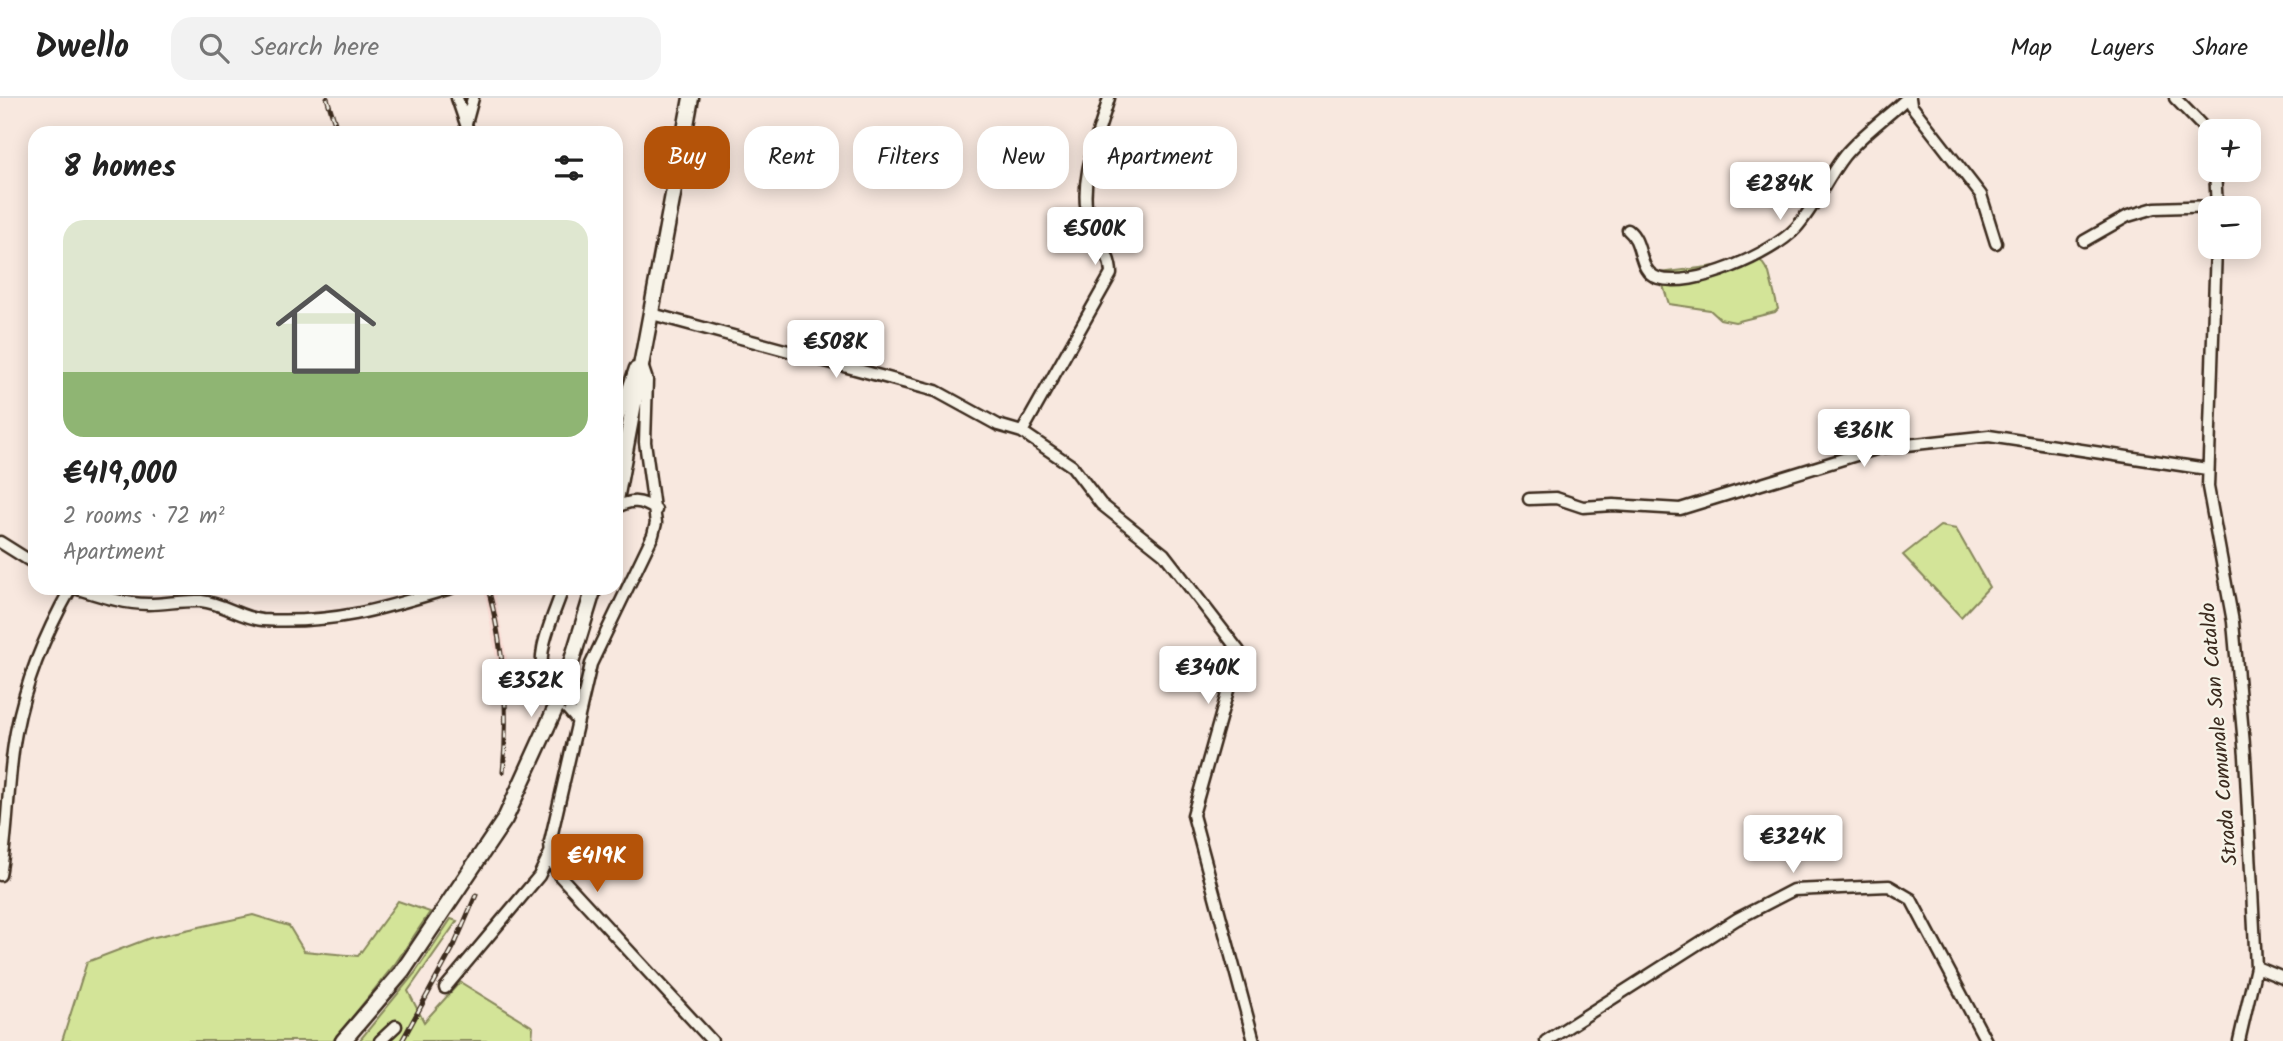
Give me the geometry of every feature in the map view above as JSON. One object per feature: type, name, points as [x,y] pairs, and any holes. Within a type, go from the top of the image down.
[{"type":"main road","points":[[623,466],[691,98]]},
{"type":"main road","points":[[343,1041],[402,972],[505,819],[556,707],[592,595]]},
{"type":"street","points":[[457,98],[466,126]]},
{"type":"street","points":[[468,126],[473,98]]},
{"type":"street","points":[[1021,432],[1111,274],[1102,243],[1089,220],[1087,204],[1090,165],[1109,98]]},
{"type":"street","points":[[1628,230],[1635,235],[1646,270],[1657,278],[1677,279],[1707,274],[1742,262],[1777,244],[1796,228],[1845,155],[1909,98],[1911,105],[1981,195],[1996,243]]},
{"type":"street","points":[[2175,98],[2198,122]]},
{"type":"street","points":[[2084,241],[2128,216],[2155,208],[2198,207]]},
{"type":"street","name":"Strada Comunale San Cataldo","points":[[2216,259],[2208,487],[2233,622],[2245,756],[2256,967],[2239,1041]]},
{"type":"street","points":[[652,314],[936,391],[998,425],[1021,432],[1072,466],[1101,504],[1164,554],[1239,651],[1193,815],[1254,1041]]},
{"type":"street","points":[[623,404],[635,367],[647,342]]},
{"type":"street","points":[[445,988],[539,876],[551,851],[576,719],[591,664],[653,535],[656,510],[645,442],[647,380],[643,368]]},
{"type":"street","points":[[1529,499],[1556,498],[1583,507],[1613,505],[1680,509],[1879,448],[1989,436],[2207,469]]},
{"type":"street","points":[[623,504],[638,501],[656,510]]},
{"type":"street","points":[[0,542],[28,560]]},
{"type":"street","points":[[0,875],[15,733],[24,697],[49,628],[69,595]]},
{"type":"street","points":[[98,595],[147,604],[200,601],[213,603],[251,618],[314,621],[369,612],[427,595]]},
{"type":"street","points":[[561,595],[543,653],[542,672],[547,684],[576,719]]},
{"type":"street","points":[[551,851],[559,875],[712,1041]]},
{"type":"street","points":[[1552,1039],[1737,919],[1793,890],[1889,887],[1911,900],[1986,1041]]},
{"type":"street","points":[[2256,967],[2283,978]]},
{"type":"street","points":[[380,1041],[396,1026]]},
{"type":"shaded area","points":[[485,595],[495,595],[511,680],[500,682]]},
{"type":"green space","points":[[1755,252],[1769,273],[1778,309],[1775,312],[1735,322],[1720,319],[1710,310],[1669,304],[1659,273],[1724,265]]},
{"type":"green space","points":[[1940,526],[1956,529],[1989,587],[1961,617],[1903,555]]},
{"type":"green space","points":[[398,901],[430,912],[395,964],[333,1041],[62,1041],[87,962],[150,938],[253,915],[289,926],[304,951],[358,956]]},
{"type":"green space","points":[[451,919],[457,921],[408,991],[424,1022],[460,982],[533,1027],[532,1041],[359,1041],[415,973]]},
{"type":"railway","points":[[327,98],[336,126]]},
{"type":"railway","points":[[490,595],[504,679],[503,772]]},
{"type":"railway","points":[[402,1041],[454,946],[476,895]]}]
